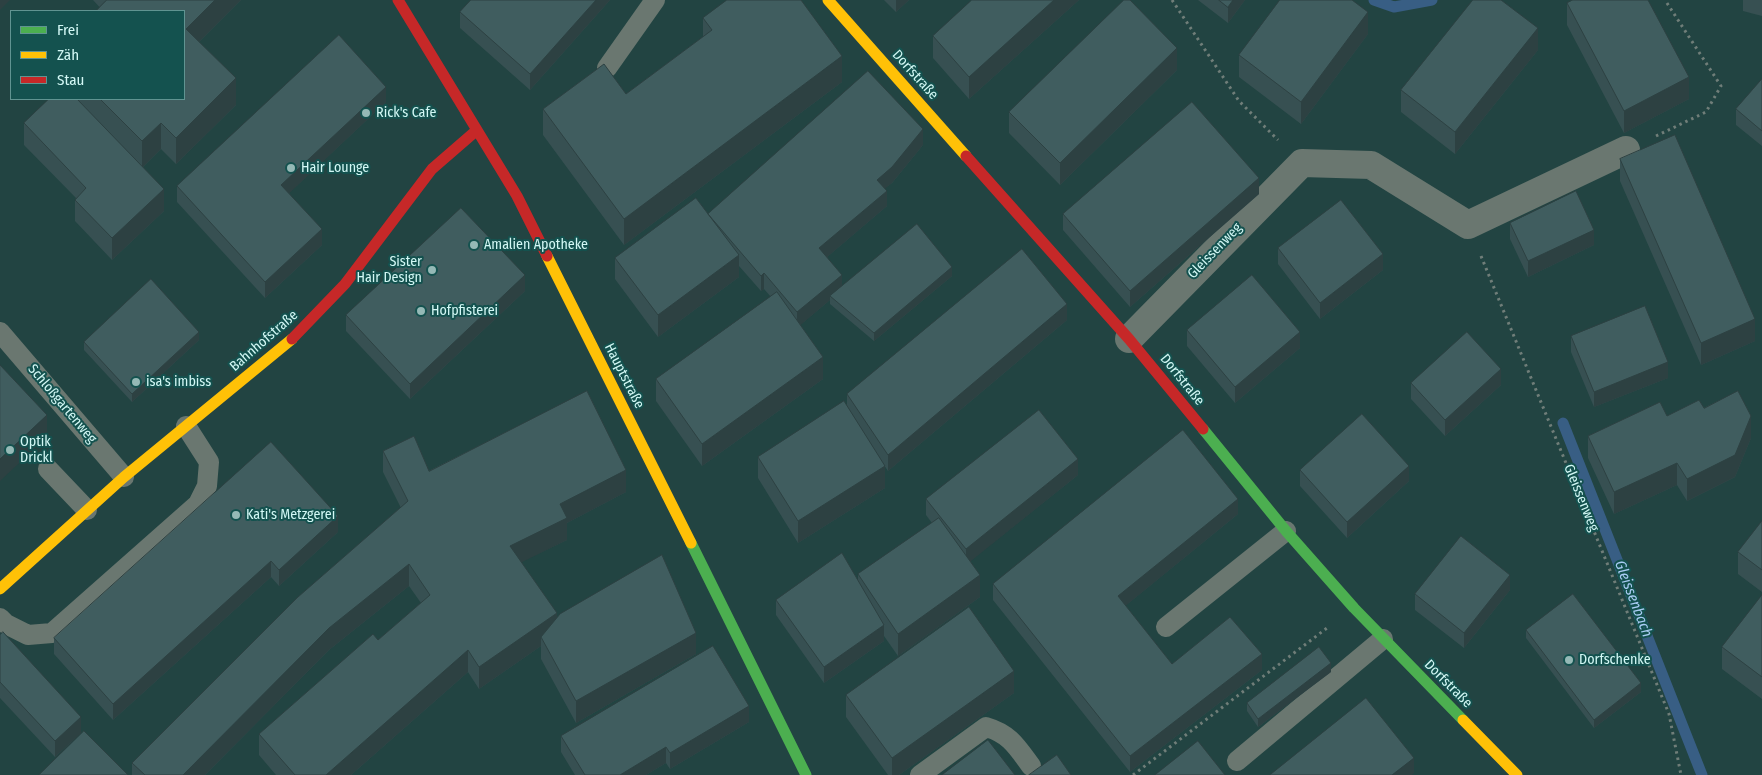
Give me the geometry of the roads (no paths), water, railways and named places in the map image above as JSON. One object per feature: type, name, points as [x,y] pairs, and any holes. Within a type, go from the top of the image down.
[{"type":"street","name":"Hauptstraße","points":[[398,0],[517,196],[696,550],[806,775]]},
{"type":"street","name":"Dorfstraße","points":[[828,0],[1129,339],[1286,531],[1354,608],[1516,775]]},
{"type":"street","name":"Bahnhofstraße","points":[[0,589],[124,477],[292,339],[345,284],[432,169],[477,130]]},
{"type":"street","name":"Gleissenweg","points":[[1129,339],[1302,163],[1370,165],[1468,225],[1626,150]]},
{"type":"lane","points":[[607,68],[654,0]]},
{"type":"lane","name":"Schloßgartenweg","points":[[0,332],[124,477]]},
{"type":"lane","points":[[0,618],[6,624],[28,636],[52,633],[198,504],[207,486],[209,462],[186,426]]},
{"type":"lane","points":[[48,469],[87,510]]},
{"type":"lane","points":[[1166,627],[1286,531]]},
{"type":"lane","points":[[1237,761],[1383,640]]},
{"type":"lane","points":[[920,775],[986,727],[999,730],[1011,738],[1031,766]]},
{"type":"waterway","points":[[1374,0],[1394,7],[1432,0]]},
{"type":"waterway","name":"Gleissenbach","points":[[1563,423],[1702,775]]},
{"type":"place","name":"Rick's Cafe","points":[[366,113]]},
{"type":"place","name":"Hair Lounge","points":[[291,168]]},
{"type":"place","name":"Amalien Apotheke","points":[[474,245]]},
{"type":"place","name":"Sister Hair Design","points":[[432,270]]},
{"type":"place","name":"Hofpfisterei","points":[[421,311]]},
{"type":"place","name":"isa's imbiss","points":[[136,382]]},
{"type":"place","name":"Optik Drickl","points":[[10,450]]},
{"type":"place","name":"Kati's Metzgerei","points":[[236,515]]},
{"type":"place","name":"Dorfschenke","points":[[1569,660]]}]
